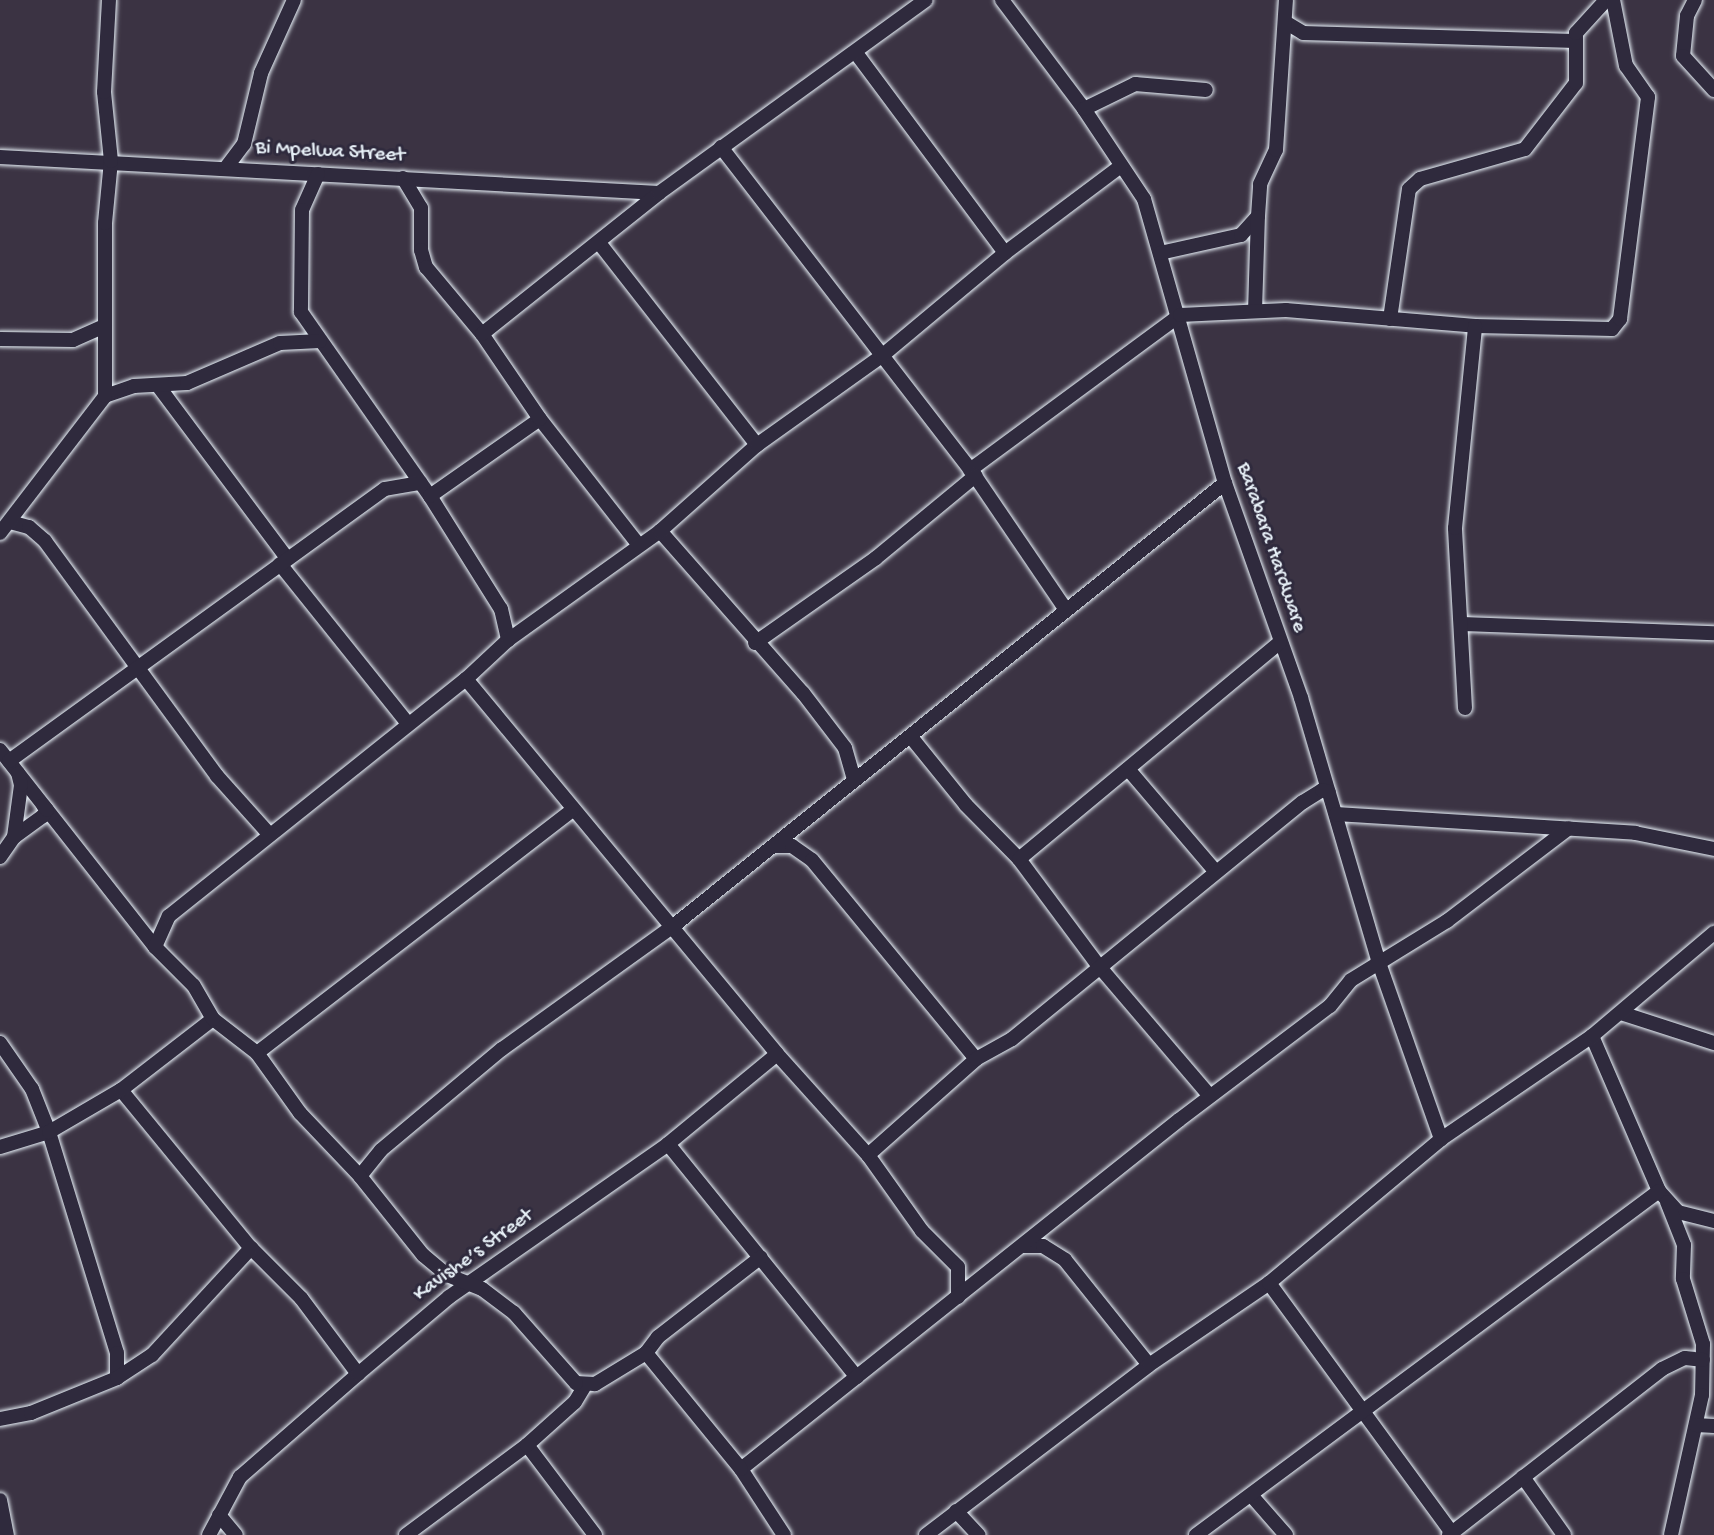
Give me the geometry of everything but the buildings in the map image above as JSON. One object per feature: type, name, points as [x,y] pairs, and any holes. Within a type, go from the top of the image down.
[{"type":"street","points":[[105,396],[111,161],[104,92],[109,0]]},
{"type":"street","points":[[225,169],[244,144],[261,73],[294,0]]},
{"type":"street","points":[[482,334],[600,244],[659,193],[926,0]]},
{"type":"street","name":"Barabara Hardware","points":[[1002,0],[1084,109],[1144,199],[1180,315],[1225,483],[1329,792],[1378,960],[1441,1139]]},
{"type":"street","points":[[1255,311],[1260,184],[1276,150],[1286,0]]},
{"type":"street","points":[[1390,319],[1409,189],[1420,179],[1525,149],[1576,83],[1575,41],[1578,29],[1606,0]]},
{"type":"street","points":[[755,643],[876,558],[973,473],[1180,315],[1255,311],[1605,332],[1620,319],[1648,97],[1626,66],[1613,0]]},
{"type":"street","points":[[1695,0],[1687,16],[1683,56],[1714,90]]},
{"type":"street","points":[[1284,22],[1303,33],[1575,41]]},
{"type":"street","points":[[856,53],[1005,253]]},
{"type":"street","points":[[1084,109],[1135,84],[1206,90]]},
{"type":"street","points":[[721,147],[973,473],[1066,610]]},
{"type":"street","name":"Bi Mpelwa Street","points":[[0,157],[659,193]]},
{"type":"street","points":[[155,947],[169,916],[466,679],[508,640],[638,544],[660,531],[757,445],[883,355],[1005,253],[1121,166]]},
{"type":"street","points":[[318,174],[302,210],[300,307],[320,341],[430,496],[501,609],[508,640]]},
{"type":"street","points":[[403,177],[421,208],[426,267],[482,334],[540,419],[638,544]]},
{"type":"street","points":[[1160,253],[1241,235],[1258,216]]},
{"type":"street","points":[[600,244],[757,445]]},
{"type":"street","points":[[0,339],[74,340],[105,326]]},
{"type":"street","points":[[1465,708],[1463,624],[1455,528],[1475,326]]},
{"type":"street","points":[[0,533],[105,396],[126,387],[159,387],[187,383],[280,343],[320,341]]},
{"type":"street","points":[[159,387],[283,561],[408,724]]},
{"type":"street","points":[[430,496],[540,419]]},
{"type":"street","points":[[9,761],[136,666],[385,489],[420,483]]},
{"type":"street","points":[[360,1176],[381,1150],[502,1049],[672,927],[1225,483]]},
{"type":"street","points":[[10,522],[29,527],[45,541],[225,785],[270,835]]},
{"type":"street","points":[[660,531],[755,643],[803,693],[845,748],[854,780]]},
{"type":"street","points":[[1463,624],[1714,633]]},
{"type":"street","points":[[1019,859],[1280,642]]},
{"type":"street","points":[[466,679],[777,1054],[869,1155],[922,1231],[958,1268],[989,1272]]},
{"type":"street","points":[[911,737],[966,805],[1019,859],[1098,964],[1210,1096]]},
{"type":"street","points":[[845,748],[883,758]]},
{"type":"street","points":[[9,761],[155,947],[193,985],[213,1019],[257,1053],[318,1134],[360,1176],[423,1255],[447,1275],[482,1289],[514,1313],[571,1380],[595,1384],[646,1353],[658,1337],[761,1257]]},
{"type":"street","points":[[9,761],[21,785],[14,837]]},
{"type":"street","points":[[1128,769],[1216,872]]},
{"type":"street","points":[[869,1155],[976,1059],[1012,1039],[1098,964],[1314,793],[1329,792]]},
{"type":"street","points":[[0,857],[14,837],[43,816],[47,810],[43,805]]},
{"type":"street","points":[[257,1053],[573,810]]},
{"type":"street","points":[[1336,814],[1652,835],[1714,849]]},
{"type":"street","points":[[803,822],[802,850],[976,1059]]},
{"type":"street","points":[[741,1469],[1210,1096],[1330,1006],[1351,980],[1378,960],[1422,938],[1569,828]]},
{"type":"street","points":[[774,846],[802,850]]},
{"type":"street","points":[[926,1535],[1149,1365],[1269,1283],[1441,1139],[1592,1036],[1714,933]]},
{"type":"street","points":[[1621,1013],[1714,1043]]},
{"type":"street","points":[[0,1147],[49,1132],[121,1090],[213,1019]]},
{"type":"street","points":[[1592,1036],[1684,1245],[1683,1279],[1701,1332],[1703,1360],[1696,1425],[1671,1535]]},
{"type":"street","points":[[0,1043],[32,1089],[49,1132],[117,1353],[117,1378]]},
{"type":"street","name":"Kavishe’s Street","points":[[209,1535],[240,1477],[358,1374],[449,1297],[668,1144],[777,1054]]},
{"type":"street","points":[[121,1090],[251,1248],[301,1298],[358,1374]]},
{"type":"street","points":[[668,1144],[857,1377]]},
{"type":"street","points":[[1663,1196],[1678,1212],[1714,1221]]},
{"type":"street","points":[[1196,1535],[1362,1410],[1663,1196]]},
{"type":"street","points":[[1059,1217],[1055,1233],[1065,1260],[1149,1365]]},
{"type":"street","points":[[1023,1246],[1043,1246],[1065,1260]]},
{"type":"street","points":[[0,1419],[31,1413],[117,1378],[152,1354],[251,1248]]},
{"type":"street","points":[[958,1268],[958,1297]]},
{"type":"street","points":[[447,1275],[449,1297]]},
{"type":"street","points":[[1269,1283],[1451,1534],[1662,1369],[1685,1358],[1703,1360]]},
{"type":"street","points":[[646,1353],[741,1469],[785,1535]]},
{"type":"street","points":[[406,1535],[527,1445],[575,1402],[586,1384]]},
{"type":"street","points":[[1696,1425],[1714,1426]]},
{"type":"street","points":[[527,1445],[595,1535]]},
{"type":"street","points":[[1522,1478],[1564,1535]]},
{"type":"street","points":[[1251,1494],[1286,1535]]},
{"type":"street","points":[[0,1500],[7,1535]]},
{"type":"street","points":[[956,1511],[978,1535]]},
{"type":"street","points":[[219,1515],[236,1535]]}]
